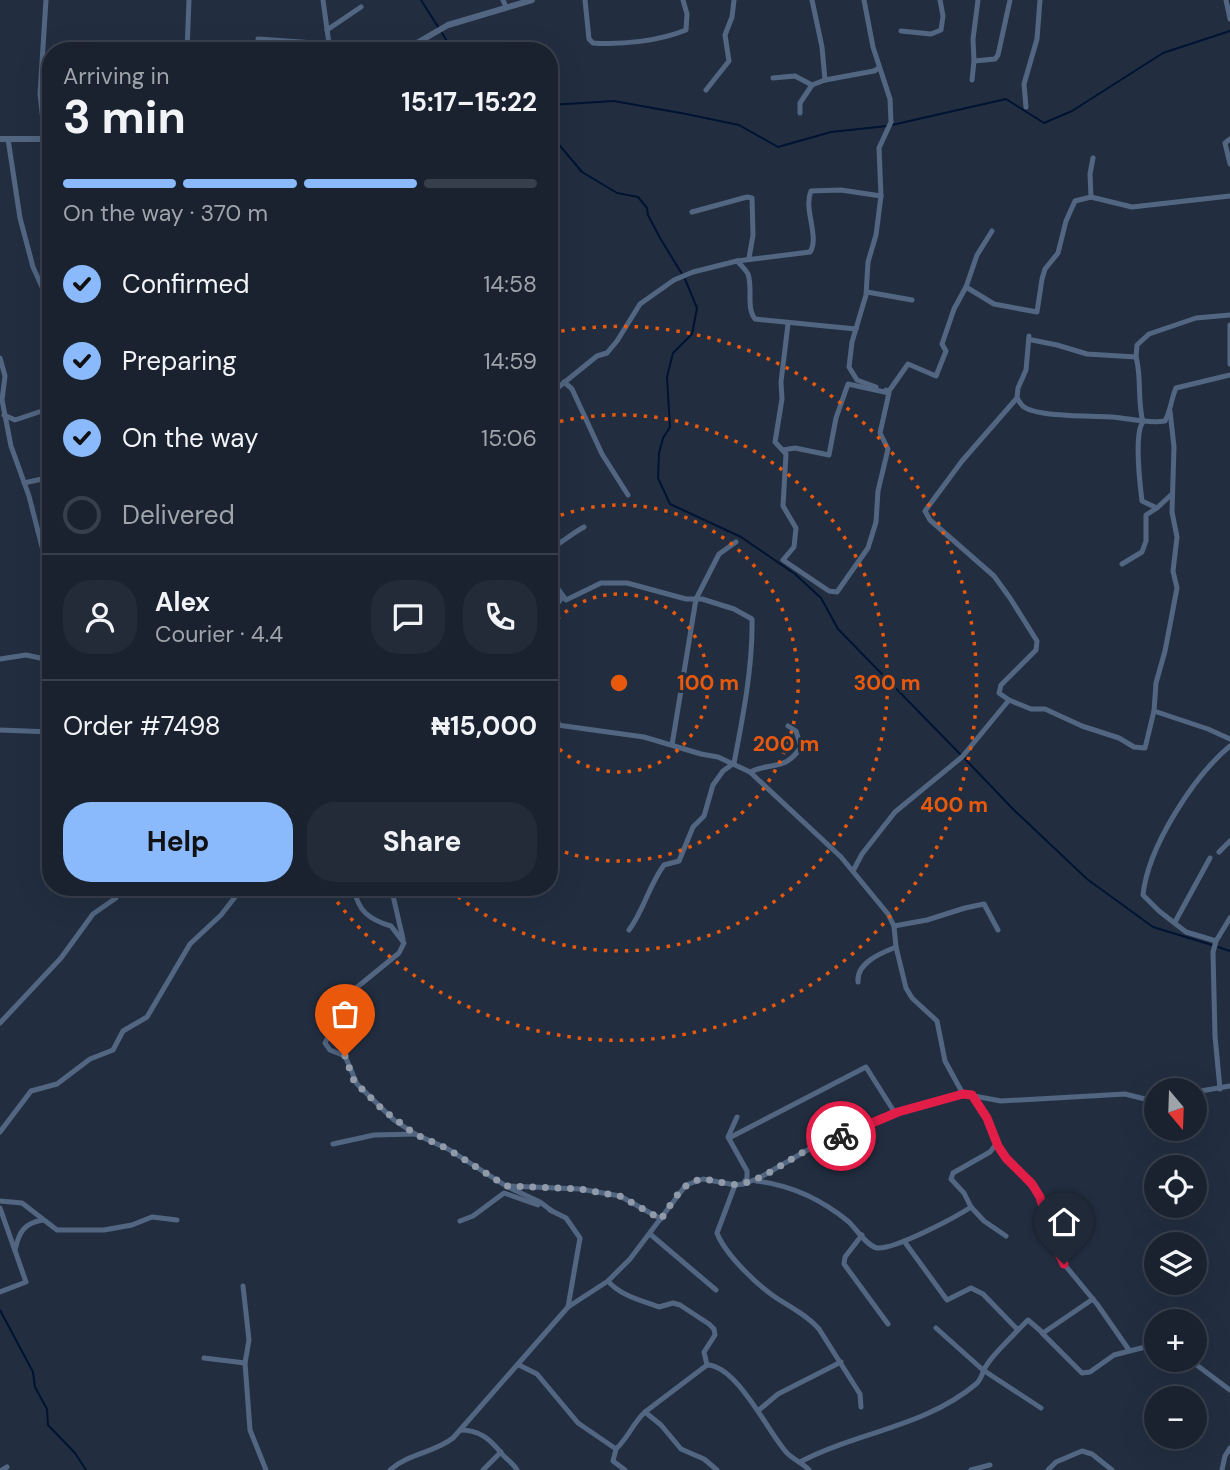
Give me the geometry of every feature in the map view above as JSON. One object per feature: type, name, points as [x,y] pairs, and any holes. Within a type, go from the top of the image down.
[{"type":"street","points":[[43,42],[46,0]]},
{"type":"street","points":[[187,42],[189,0]]},
{"type":"street","points":[[323,0],[329,42]]},
{"type":"street","points":[[417,42],[448,25],[505,4],[532,0]]},
{"type":"street","points":[[585,0],[589,39],[600,44],[641,40],[687,30],[687,14],[683,0]]},
{"type":"street","points":[[706,90],[729,61],[725,35],[732,17],[734,0]]},
{"type":"street","points":[[812,0],[825,80]]},
{"type":"street","points":[[864,0],[873,47],[888,93],[891,118],[879,148],[881,195],[876,235],[868,262],[867,292],[849,367],[857,380],[889,391],[908,364],[936,376],[946,357],[942,344],[954,309],[967,287],[977,255],[992,231]]},
{"type":"street","points":[[901,31],[931,34],[941,30],[943,16],[940,0]]},
{"type":"street","points":[[972,80],[978,0]]},
{"type":"street","points":[[974,61],[995,58],[998,55],[1010,0]]},
{"type":"street","points":[[1026,107],[1024,84],[1037,39],[1040,0]]},
{"type":"street","points":[[1226,0],[1230,19]]},
{"type":"street","points":[[327,30],[361,7]]},
{"type":"street","points":[[258,39],[282,42]]},
{"type":"street","points":[[42,63],[42,105]]},
{"type":"street","points":[[800,113],[800,103],[825,80],[879,68]]},
{"type":"street","points":[[773,78],[795,76],[814,88]]},
{"type":"street","points":[[42,139],[4,139],[29,255],[42,286]]},
{"type":"street","points":[[1230,139],[1225,143],[1230,164]]},
{"type":"street","points":[[1091,197],[1090,174],[1093,158]]},
{"type":"street","points":[[558,388],[597,356],[607,353],[640,304],[674,280],[749,258],[805,254],[812,250],[814,243],[809,216],[811,191],[841,190],[881,195]]},
{"type":"street","points":[[967,287],[995,304],[1037,312],[1045,269],[1058,253],[1071,206],[1080,198],[1091,197],[1132,207],[1230,196]]},
{"type":"street","points":[[692,212],[747,197],[752,198],[753,235],[749,258]]},
{"type":"street","points":[[737,261],[748,273],[752,316],[764,321],[856,329]]},
{"type":"street","points":[[867,292],[912,300]]},
{"type":"street","points":[[1143,422],[1140,411],[1137,345],[1149,334],[1196,318],[1230,315]]},
{"type":"street","points":[[782,450],[795,448],[829,455],[836,418],[848,384],[889,393],[880,433],[888,449],[878,491],[876,522],[868,548],[836,592],[829,591],[783,560],[794,547],[796,528],[783,506],[786,454],[782,450],[775,442],[782,399],[781,382],[788,324]]},
{"type":"street","points":[[1230,325],[1230,364]]},
{"type":"street","points":[[1136,357],[1087,354],[1031,338],[1026,370],[1018,388],[1017,398],[962,461],[925,511],[930,520],[994,576],[1037,641],[1036,650],[1001,685],[999,693],[1031,709],[1045,709],[1082,726],[1119,738],[1134,747],[1145,748],[1177,588],[1173,572],[1177,537],[1172,495],[1174,447],[1171,399],[1176,388],[1230,375]]},
{"type":"street","points":[[0,358],[5,376],[1,400],[4,415],[42,547]]},
{"type":"street","points":[[564,383],[572,389],[602,454],[628,495]]},
{"type":"street","points":[[1017,398],[1024,408],[1036,411],[1152,423],[1165,421],[1170,411]]},
{"type":"street","points":[[4,415],[15,420],[42,411]]},
{"type":"street","points":[[1143,422],[1139,426],[1142,501],[1157,508]]},
{"type":"street","points":[[24,483],[42,479]]},
{"type":"street","points":[[1122,564],[1142,552],[1146,541],[1146,515],[1172,495]]},
{"type":"street","points":[[558,545],[584,527]]},
{"type":"street","points":[[38,531],[42,532]]},
{"type":"street","points":[[672,745],[696,599],[719,554],[736,542]]},
{"type":"street","points":[[558,591],[566,600],[607,582],[627,583],[734,609],[752,619],[744,710],[734,763],[723,771],[713,785],[704,816],[693,827],[679,861],[664,864],[657,874],[639,917],[629,930]]},
{"type":"street","points":[[0,659],[26,655],[42,657]]},
{"type":"street","points":[[853,871],[862,854],[895,812],[950,769],[1009,700]]},
{"type":"street","points":[[1154,711],[1230,739]]},
{"type":"street","points":[[558,722],[559,725],[644,737],[734,763],[750,772],[853,871],[888,914],[894,926],[906,988],[912,998],[937,1021],[945,1061],[963,1094]]},
{"type":"street","points":[[750,772],[761,767],[785,764],[795,755],[801,747],[796,731],[788,726]]},
{"type":"street","points":[[0,730],[42,732]]},
{"type":"street","points":[[1216,941],[1186,932],[1143,895],[1145,879],[1160,841],[1185,798],[1230,746]]},
{"type":"street","points":[[1219,852],[1230,841]]},
{"type":"street","points":[[1175,922],[1210,858]]},
{"type":"street","points":[[0,1023],[61,958],[93,914],[116,896]]},
{"type":"street","points":[[0,1132],[28,1094],[57,1084],[90,1059],[113,1050],[123,1031],[147,1017],[182,954],[236,896]]},
{"type":"street","points":[[357,896],[362,909],[373,921],[391,926],[404,943]]},
{"type":"street","points":[[393,896],[404,943],[399,953],[350,993],[326,1042],[330,1050],[345,1056],[354,1081],[371,1100],[415,1134],[448,1149],[552,1211]]},
{"type":"street","points":[[894,926],[928,920],[985,904],[998,930]]},
{"type":"street","points":[[1220,1089],[1215,1036],[1213,952],[1216,941],[1230,918]]},
{"type":"street","points":[[858,982],[857,974],[863,965],[896,947]]},
{"type":"street","points":[[729,1138],[861,1067],[870,1071],[883,1097],[895,1113]]},
{"type":"street","points":[[1208,1090],[1230,1086]]},
{"type":"street","points":[[390,1470],[406,1458],[445,1444],[460,1430],[568,1307],[608,1281],[630,1259],[686,1185],[694,1181],[703,1179],[743,1184],[811,1148],[895,1113],[963,1094],[1001,1101],[1125,1094],[1144,1099]]},
{"type":"street","points":[[972,1095],[987,1118],[1006,1158],[1032,1184],[1040,1197],[1053,1240],[1064,1264],[1093,1298],[1129,1350]]},
{"type":"street","points":[[737,1117],[729,1138],[747,1171],[743,1184]]},
{"type":"street","points":[[333,1144],[374,1135],[415,1134]]},
{"type":"street","points":[[997,1142],[990,1152],[951,1175],[971,1207],[1006,1236]]},
{"type":"street","points":[[753,1180],[800,1190],[830,1208],[872,1246],[878,1248],[904,1241],[954,1219],[971,1207]]},
{"type":"street","points":[[735,1185],[717,1233],[725,1251],[774,1297],[812,1321],[860,1394],[861,1407]]},
{"type":"street","points":[[506,1186],[580,1189],[620,1196],[661,1219]]},
{"type":"street","points":[[460,1221],[473,1216],[504,1193],[566,1218],[580,1238],[568,1307]]},
{"type":"street","points":[[0,1201],[22,1203],[57,1230],[104,1230],[132,1225],[152,1217],[177,1220]]},
{"type":"street","points":[[0,1208],[26,1282],[0,1292]]},
{"type":"street","points":[[15,1251],[24,1228],[31,1222],[43,1220]]},
{"type":"street","points":[[650,1234],[716,1290]]},
{"type":"street","points":[[862,1236],[845,1257],[844,1264],[888,1324]]},
{"type":"street","points":[[904,1241],[947,1300],[971,1288],[982,1294],[1018,1330]]},
{"type":"street","points":[[608,1281],[612,1287],[659,1307],[673,1303],[681,1305],[709,1324],[715,1335],[704,1352],[707,1365]]},
{"type":"street","points":[[243,1286],[250,1340],[245,1363],[250,1430],[266,1470]]},
{"type":"street","points":[[1042,1333],[1093,1298]]},
{"type":"street","points":[[800,1462],[818,1452],[900,1426],[928,1414],[978,1383],[983,1370],[1028,1320],[1082,1373],[1090,1372],[1114,1355],[1144,1347]]},
{"type":"street","points":[[936,1328],[983,1370],[1041,1408]]},
{"type":"street","points":[[204,1358],[245,1363]]},
{"type":"street","points":[[759,1410],[778,1394],[841,1362]]},
{"type":"street","points":[[519,1364],[537,1374],[578,1423],[616,1449]]},
{"type":"street","points":[[625,1470],[613,1461],[616,1449],[636,1420],[707,1365],[715,1365],[727,1375],[759,1410],[786,1452],[809,1470]]},
{"type":"street","points":[[1206,1372],[1230,1390]]},
{"type":"street","points":[[645,1412],[661,1425],[681,1449],[717,1470]]},
{"type":"street","points":[[460,1430],[477,1432],[489,1438],[517,1470]]},
{"type":"street","points":[[1222,1470],[1230,1448]]},
{"type":"street","points":[[1052,1469],[1056,1462],[1082,1451],[1092,1454],[1112,1470]]},
{"type":"street","points":[[483,1470],[501,1452]]},
{"type":"street","points":[[971,1470],[990,1465]]},
{"type":"waterway","points":[[421,0],[448,42]]},
{"type":"waterway","points":[[892,125],[1006,99],[1044,123],[1072,111],[1163,53],[1230,31]]},
{"type":"waterway","points":[[558,104],[614,101],[686,114],[739,125],[778,147],[831,132],[887,126]]},
{"type":"waterway","points":[[558,144],[582,172],[617,193],[638,197],[647,208],[660,238],[682,274]]},
{"type":"waterway","points":[[685,279],[697,308],[692,334],[673,353],[667,377],[670,427],[663,438],[659,453],[658,478],[670,504],[741,537],[795,574],[821,598],[838,629],[960,754]]},
{"type":"waterway","points":[[964,758],[1087,879],[1153,927],[1212,945]]},
{"type":"waterway","points":[[1218,947],[1230,951]]},
{"type":"waterway","points":[[0,1310],[33,1372],[35,1387],[47,1409],[48,1425],[75,1453],[86,1470]]},
{"type":"way so far","points":[[345,1056],[354,1081],[394,1120],[415,1134],[448,1149],[506,1186],[580,1189],[620,1196],[661,1219],[686,1185],[694,1181],[703,1179],[743,1184],[759,1178],[811,1148],[841,1136]]},
{"type":"route","points":[[841,1136],[898,1112],[963,1094],[972,1095],[987,1118],[998,1146],[1040,1197],[1053,1240],[1064,1264]]}]
